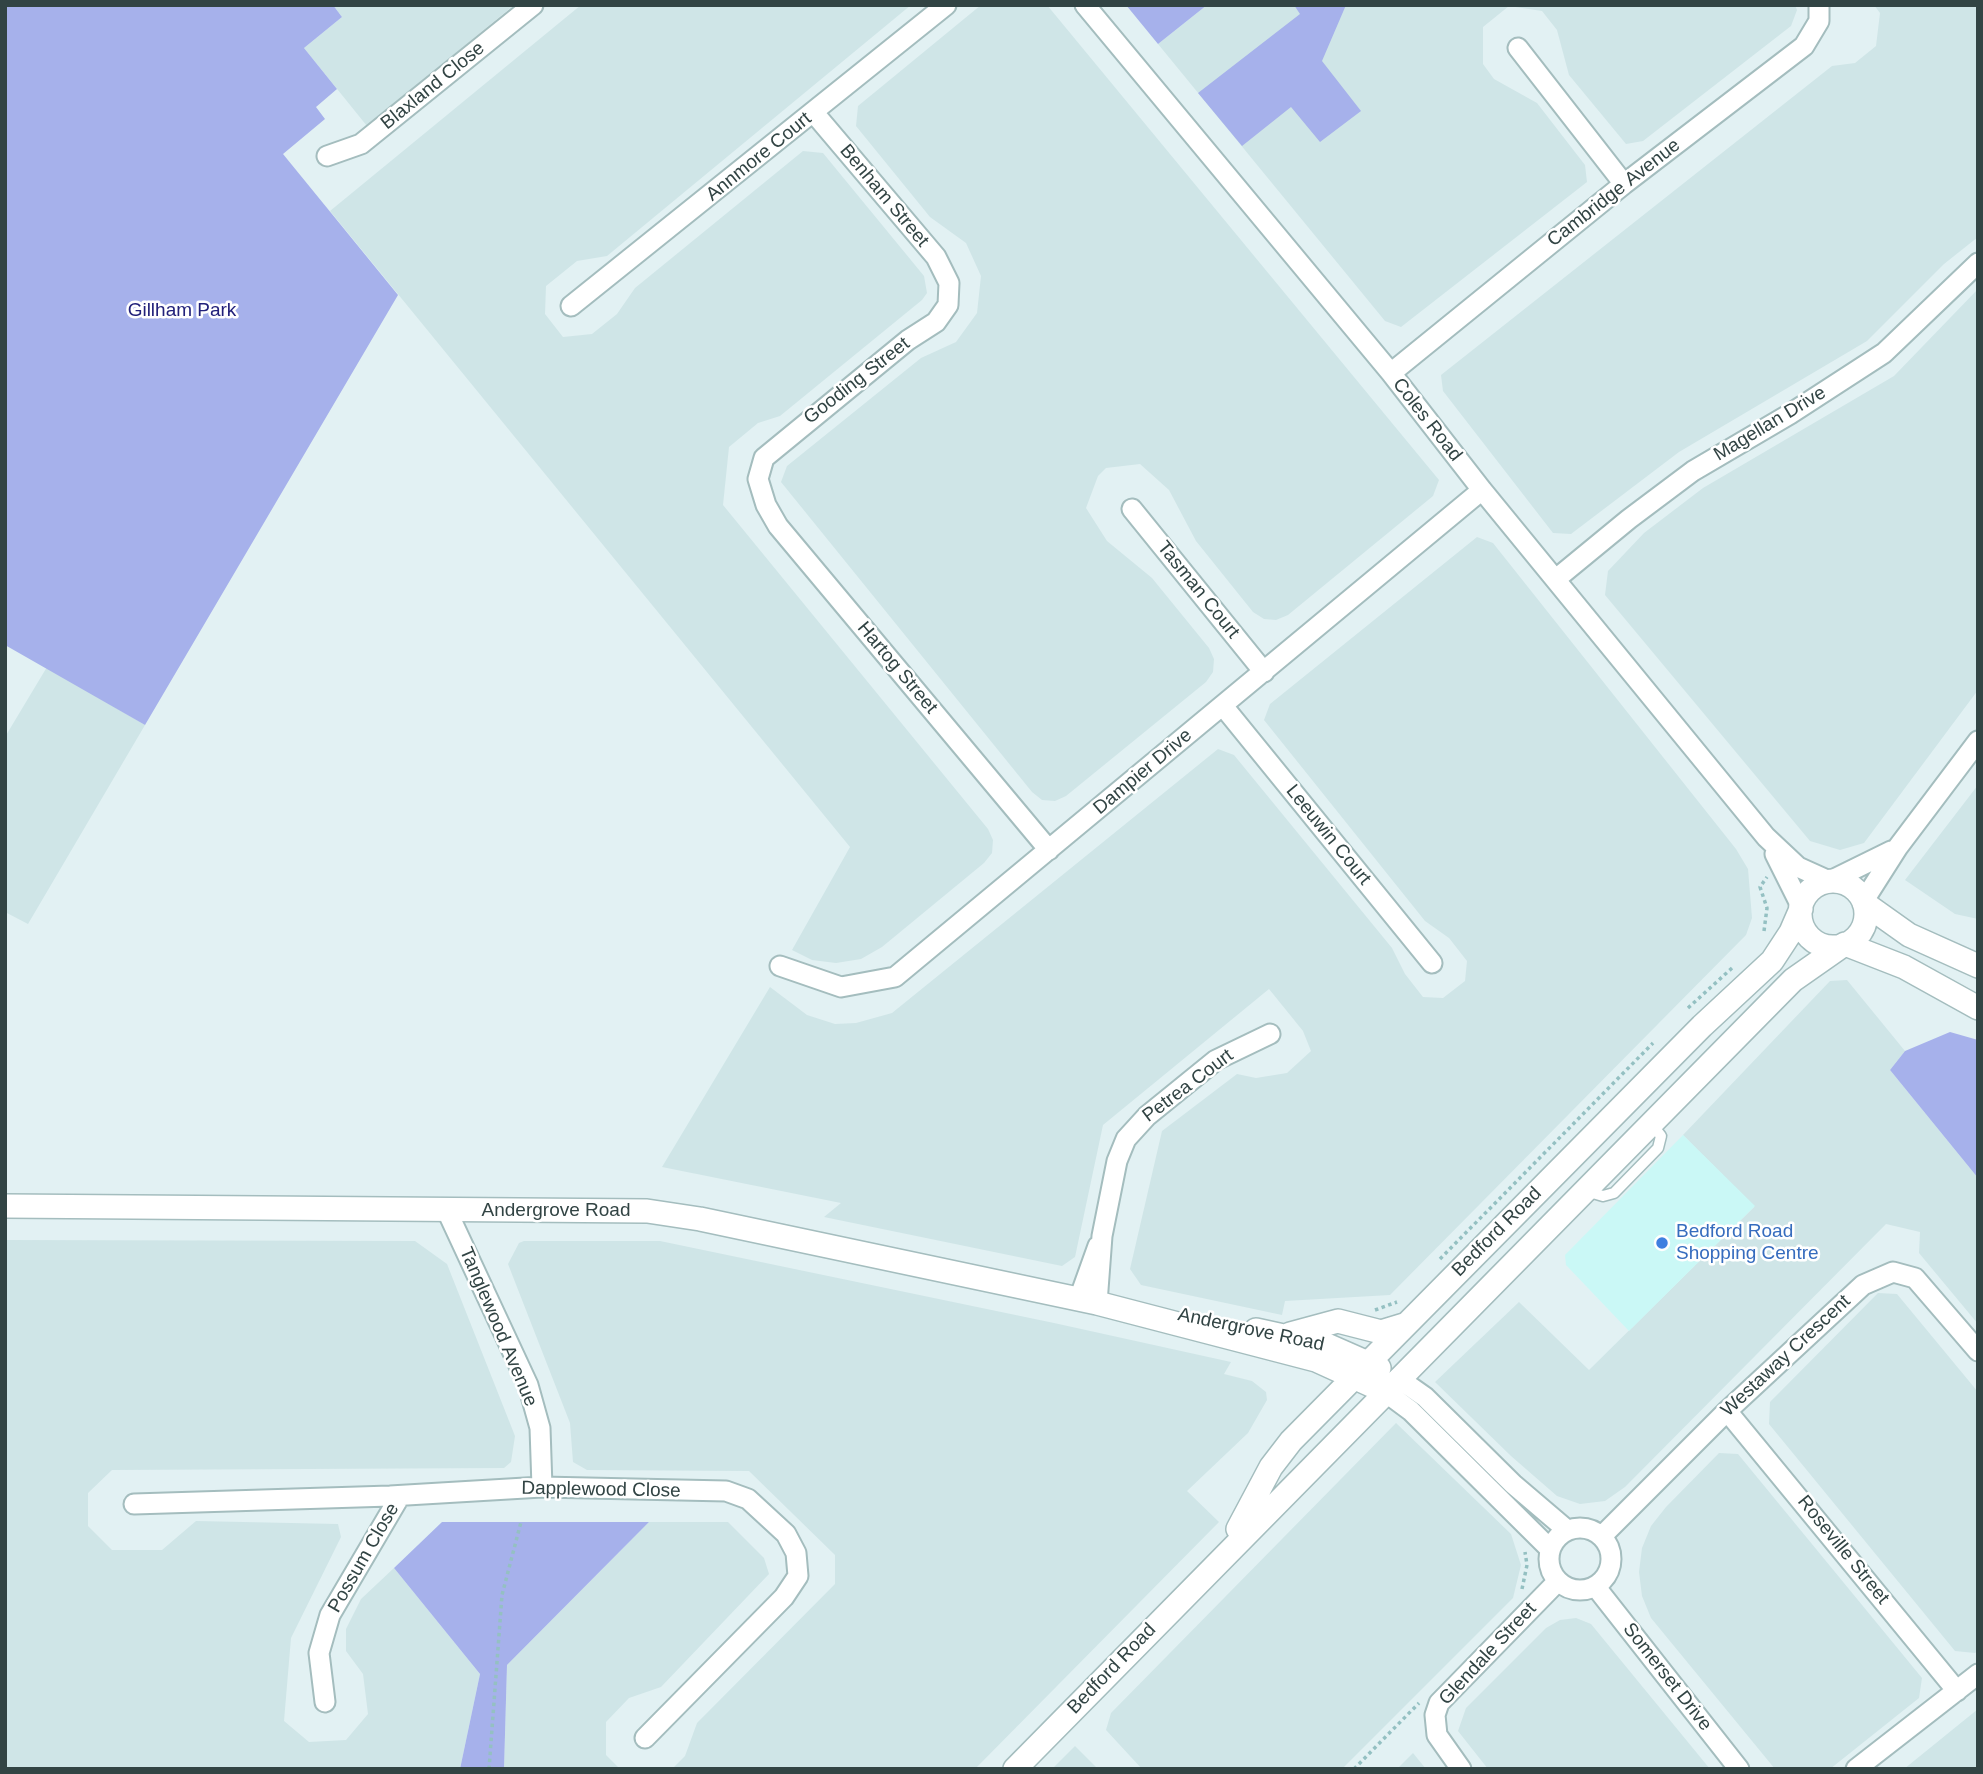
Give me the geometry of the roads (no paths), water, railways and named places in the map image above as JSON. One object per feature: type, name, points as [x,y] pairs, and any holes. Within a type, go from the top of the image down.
[{"type":"street","name":"Blaxland Close","points":[[327,156],[361,144],[533,5]]},
{"type":"street","name":"Annmore Court","points":[[571,306],[946,5]]},
{"type":"street","name":"Coles Road","points":[[1085,5],[1391,373],[1482,490],[1766,837],[1798,867],[1830,881]]},
{"type":"street","name":"Cambridge Avenue","points":[[1391,373],[1624,184],[1804,46],[1819,21],[1819,5]]},
{"type":"street","points":[[1518,48],[1624,184]]},
{"type":"street","name":"Benham Street","points":[[814,113],[936,257],[949,283]]},
{"type":"street","name":"Magellan Drive","points":[[1556,579],[1693,471],[1790,414],[1884,353],[1978,263]]},
{"type":"street","name":"Gooding Street","points":[[758,479],[764,458],[785,438],[908,340],[936,322],[948,305],[949,283]]},
{"type":"street","name":"Hartog Street","points":[[758,479],[766,505],[778,526],[1049,850]]},
{"type":"street","name":"Dampier Drive","points":[[780,966],[841,987],[895,977],[1482,490]]},
{"type":"street","name":"Tasman Court","points":[[1132,509],[1264,672]]},
{"type":"street","name":"Leeuwin Court","points":[[1223,706],[1432,963]]},
{"type":"street","points":[[1898,847],[1858,870],[1811,890],[1801,908],[1803,926],[1811,937],[1829,946],[1844,944],[1855,938],[1863,927],[1864,903],[1898,847],[1978,741]]},
{"type":"street","name":"Coles Road","points":[[1766,837],[1801,908]]},
{"type":"street","points":[[1830,881],[1852,887],[1864,903],[1909,935],[1978,966]]},
{"type":"street","name":"Bedford Road","points":[[1210,1569],[1240,1525],[1278,1457],[1361,1369],[1702,1026],[1772,961],[1791,932],[1801,908]]},
{"type":"street","points":[[1844,944],[1899,964],[1978,1008]]},
{"type":"street","name":"Bedford Road","points":[[1015,1769],[1391,1384],[1793,980],[1844,944]]},
{"type":"street","name":"Petrea Court","points":[[1088,1301],[1119,1154],[1134,1129],[1216,1060],[1270,1034]]},
{"type":"street","name":"Andergrove Road","points":[[5,1206],[647,1211],[687,1217],[1088,1301],[1303,1357],[1361,1369]]},
{"type":"street","name":"Tanglewood Avenue","points":[[447,1211],[528,1385],[540,1428],[542,1487]]},
{"type":"street","name":"Westaway Crescent","points":[[1602,1536],[1727,1411],[1863,1285],[1893,1272],[1915,1278],[1978,1351]]},
{"type":"street","name":"Andergrove Road","points":[[1088,1301],[1195,1316],[1329,1346],[1361,1369],[1391,1384]]},
{"type":"street","points":[[1272,1333],[1294,1334],[1338,1321],[1389,1332],[1407,1323]]},
{"type":"street","points":[[1391,1384],[1425,1397],[1513,1484],[1567,1530],[1591,1529],[1602,1536],[1611,1553],[1611,1563],[1609,1572],[1595,1586],[1575,1590],[1558,1581],[1549,1566],[1550,1549],[1567,1530]]},
{"type":"street","points":[[1391,1384],[1411,1411],[1550,1549]]},
{"type":"street","name":"Roseville Street","points":[[1727,1411],[1957,1691]]},
{"type":"street","name":"Dapplewood Close","points":[[134,1504],[400,1496],[542,1487],[726,1491],[748,1499],[786,1534],[796,1553],[798,1576],[784,1597],[645,1738]]},
{"type":"street","name":"Possum Close","points":[[325,1702],[318,1653],[330,1615],[400,1496]]},
{"type":"street","name":"Glendale Street","points":[[1461,1769],[1437,1735],[1435,1715],[1440,1703],[1558,1581]]},
{"type":"street","name":"Somerset Drive","points":[[1595,1586],[1739,1769]]},
{"type":"street","points":[[1856,1769],[1978,1674]]},
{"type":"place","name":"Bedford Road Shopping Centre","points":[[1662,1243]]},
{"type":"park label","name":"Gillham Park","points":[[182,311]]}]
